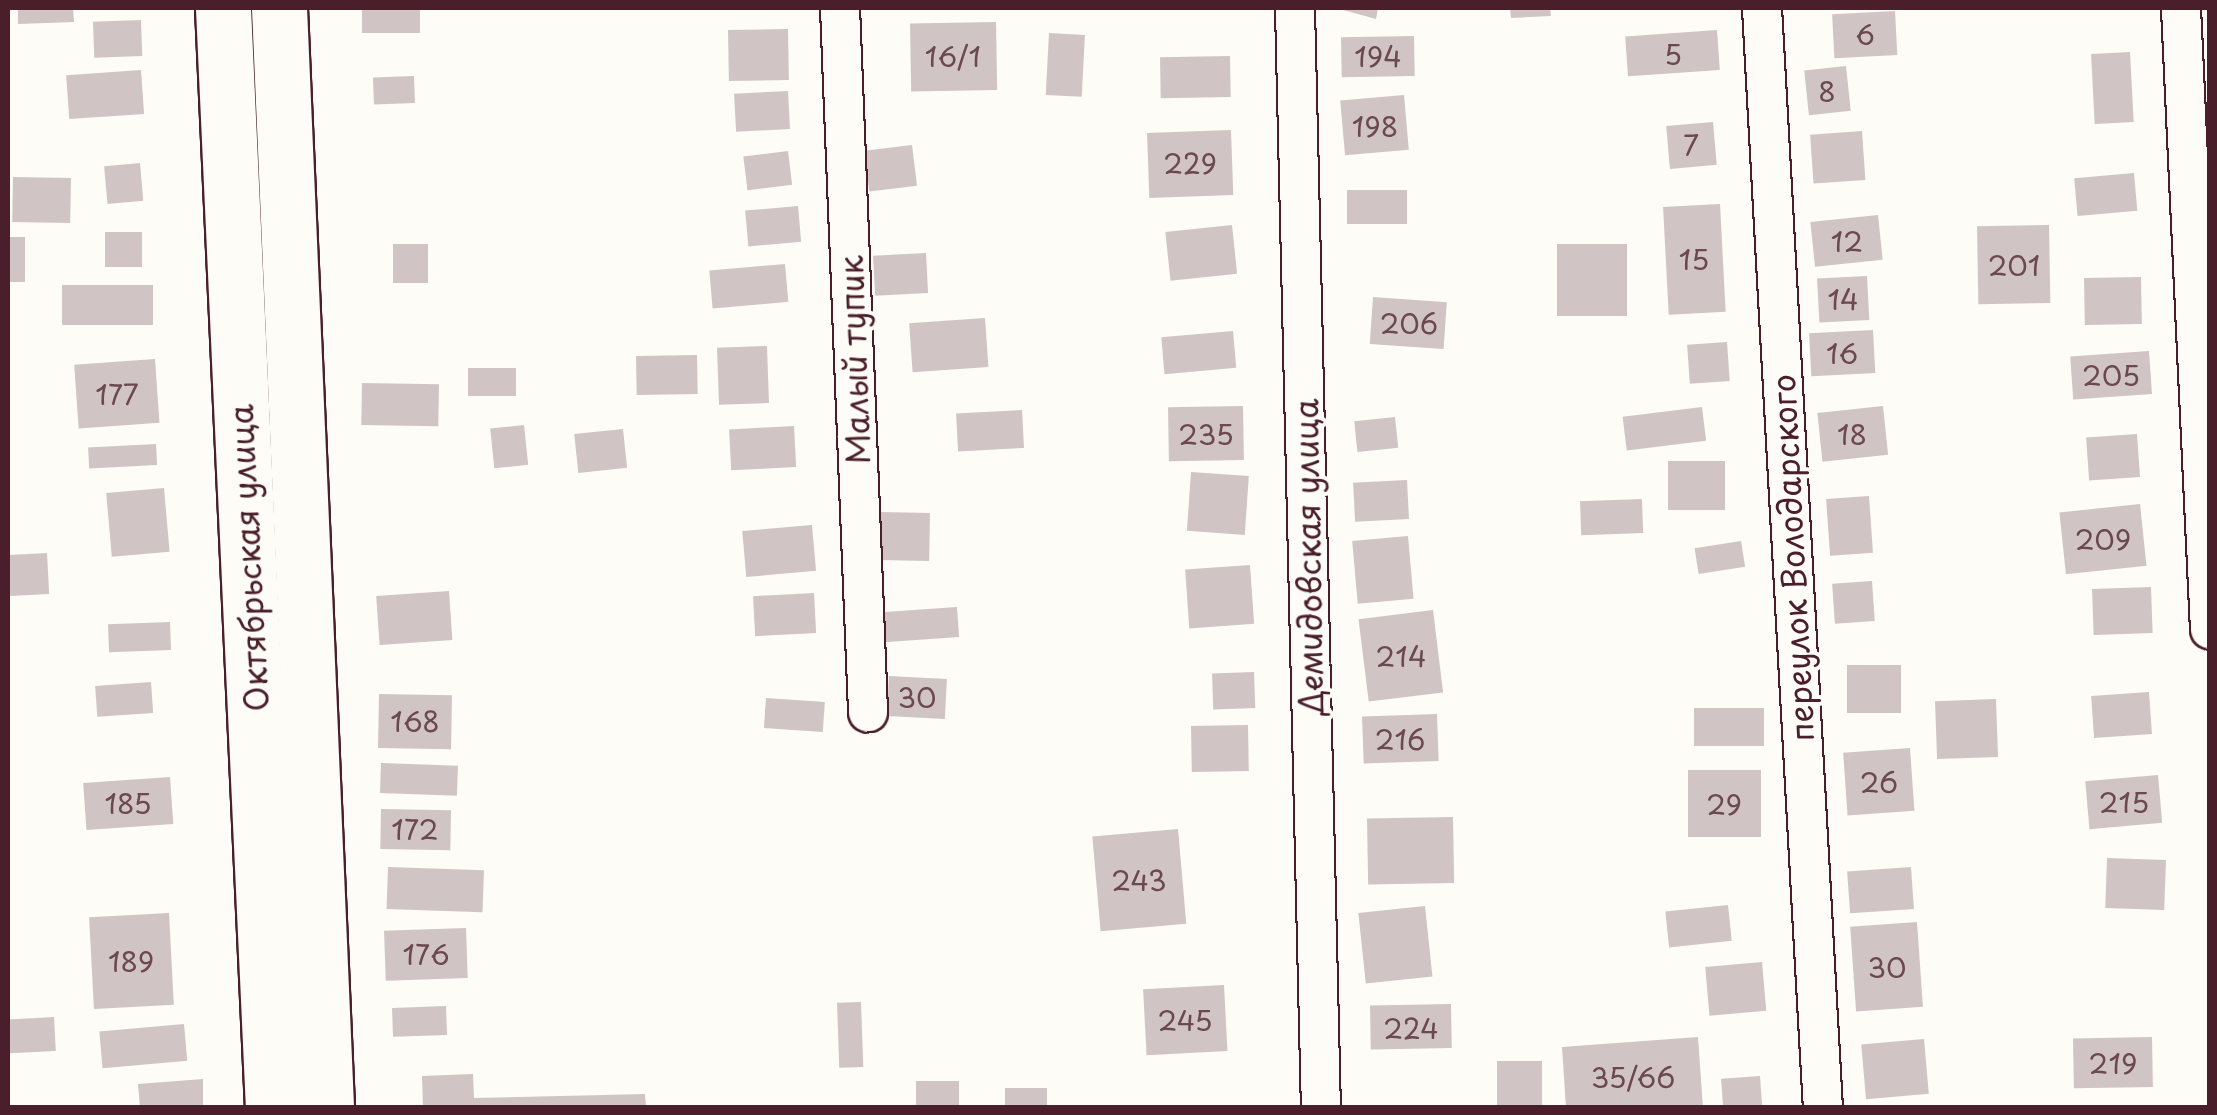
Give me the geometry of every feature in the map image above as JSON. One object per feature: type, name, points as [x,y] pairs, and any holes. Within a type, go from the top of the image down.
[{"type":"main road","name":"Октябрьская улица","points":[[223,8],[273,1108]]},
{"type":"main road","name":"Октябрьская улица","points":[[279,8],[326,1108]]},
{"type":"street","name":"Малый тупик","points":[[840,8],[868,712]]},
{"type":"street","name":"Демидовская улица","points":[[1295,8],[1322,1108]]},
{"type":"street","name":"переулок Володарского","points":[[1762,8],[1822,1108]]},
{"type":"street","points":[[2181,8],[2210,630]]},
{"type":"building","points":[[18,8],[73,8],[74,22],[18,24]]},
{"type":"building","points":[[362,8],[420,8],[420,33],[362,33]]},
{"type":"building","points":[[1336,8],[1378,8],[1376,19]]},
{"type":"building","points":[[1510,8],[1550,8],[1551,16],[1511,18]]},
{"type":"building","points":[[1895,11],[1897,55],[1834,58],[1832,14]]},
{"type":"building","points":[[141,20],[142,56],[94,58],[93,22]]},
{"type":"building","points":[[996,22],[997,90],[911,91],[910,24]]},
{"type":"building","points":[[788,29],[789,80],[729,81],[728,30]]},
{"type":"building","points":[[1717,30],[1720,70],[1628,76],[1625,36]]},
{"type":"building","points":[[1049,33],[1085,35],[1082,97],[1046,95]]},
{"type":"building","points":[[1414,36],[1415,76],[1342,77],[1341,37]]},
{"type":"building","points":[[2130,52],[2134,122],[2095,124],[2091,54]]},
{"type":"building","points":[[1230,56],[1231,97],[1161,98],[1160,57]]},
{"type":"building","points":[[1846,66],[1851,111],[1809,115],[1804,70]]},
{"type":"building","points":[[141,70],[144,114],[69,119],[66,75]]},
{"type":"building","points":[[414,76],[415,103],[374,104],[373,77]]},
{"type":"building","points":[[788,91],[790,129],[736,132],[734,94]]},
{"type":"building","points":[[1404,95],[1409,150],[1345,155],[1340,101]]},
{"type":"building","points":[[1713,122],[1717,165],[1670,169],[1666,126]]},
{"type":"building","points":[[1231,130],[1233,195],[1149,198],[1147,133]]},
{"type":"building","points":[[1862,131],[1865,180],[1814,184],[1810,135]]},
{"type":"building","points":[[912,145],[917,186],[869,192],[864,151]]},
{"type":"building","points":[[788,151],[792,185],[747,190],[743,156]]},
{"type":"building","points":[[140,163],[143,201],[107,204],[104,166]]},
{"type":"building","points":[[2134,173],[2137,211],[2078,216],[2074,178]]},
{"type":"building","points":[[13,177],[71,178],[70,223],[12,222]]},
{"type":"building","points":[[1347,190],[1407,190],[1407,224],[1347,224]]},
{"type":"building","points":[[1720,204],[1726,312],[1669,315],[1663,207]]},
{"type":"building","points":[[798,206],[801,242],[748,246],[745,211]]},
{"type":"building","points":[[1878,215],[1883,260],[1815,267],[1810,222]]},
{"type":"building","points":[[1232,225],[1237,274],[1170,281],[1165,232]]},
{"type":"building","points":[[2049,225],[2050,303],[1978,304],[1977,226]]},
{"type":"building","points":[[105,232],[142,232],[142,267],[105,267]]},
{"type":"building","points":[[8,237],[25,237],[25,282],[8,282]]},
{"type":"building","points":[[393,244],[428,244],[428,283],[393,283]]},
{"type":"building","points":[[1557,244],[1627,244],[1627,316],[1557,316]]},
{"type":"building","points":[[926,253],[928,293],[875,296],[873,256]]},
{"type":"building","points":[[785,264],[788,302],[713,308],[709,271]]},
{"type":"building","points":[[1867,276],[1869,320],[1819,323],[1817,279]]},
{"type":"building","points":[[2141,277],[2142,324],[2085,325],[2084,278]]},
{"type":"building","points":[[62,285],[153,285],[153,325],[62,325]]},
{"type":"building","points":[[1373,297],[1447,302],[1444,349],[1370,344]]},
{"type":"building","points":[[985,318],[988,367],[913,372],[909,323]]},
{"type":"building","points":[[1873,330],[1875,373],[1811,376],[1809,333]]},
{"type":"building","points":[[1233,331],[1236,368],[1164,374],[1161,337]]},
{"type":"building","points":[[1727,342],[1730,381],[1690,384],[1687,345]]},
{"type":"building","points":[[767,346],[769,403],[719,405],[717,348]]},
{"type":"building","points":[[2149,351],[2152,394],[2073,399],[2070,357]]},
{"type":"building","points":[[697,355],[698,394],[637,395],[636,356]]},
{"type":"building","points":[[155,359],[159,423],[79,428],[74,365]]},
{"type":"building","points":[[468,368],[516,368],[516,396],[468,396]]},
{"type":"building","points":[[362,383],[439,384],[438,426],[361,425]]},
{"type":"building","points":[[1243,406],[1244,460],[1169,461],[1168,407]]},
{"type":"building","points":[[1883,406],[1888,455],[1822,462],[1817,413]]},
{"type":"building","points":[[1702,407],[1706,441],[1627,450],[1623,417]]},
{"type":"building","points":[[1022,410],[1024,448],[958,451],[956,413]]},
{"type":"building","points":[[1395,417],[1398,448],[1357,452],[1354,421]]},
{"type":"building","points":[[524,425],[528,465],[494,468],[490,429]]},
{"type":"building","points":[[794,426],[796,467],[731,470],[729,429]]},
{"type":"building","points":[[623,429],[627,468],[578,473],[574,434]]},
{"type":"building","points":[[2137,434],[2140,477],[2089,480],[2086,438]]},
{"type":"building","points":[[156,444],[157,465],[89,469],[88,448]]},
{"type":"building","points":[[1668,461],[1725,461],[1725,510],[1668,510]]},
{"type":"building","points":[[1191,472],[1249,476],[1245,535],[1187,531]]},
{"type":"building","points":[[1407,480],[1409,519],[1355,522],[1353,483]]},
{"type":"building","points":[[164,488],[170,552],[112,557],[106,493]]},
{"type":"building","points":[[1869,496],[1873,553],[1830,556],[1826,499]]},
{"type":"building","points":[[1642,499],[1643,533],[1581,535],[1580,501]]},
{"type":"building","points":[[2140,504],[2146,566],[2066,574],[2059,512]]},
{"type":"building","points":[[879,512],[930,513],[929,561],[878,560]]},
{"type":"building","points":[[812,525],[816,571],[746,577],[742,531]]},
{"type":"building","points":[[1408,536],[1413,599],[1358,604],[1352,541]]},
{"type":"building","points":[[1741,541],[1745,567],[1699,574],[1695,548]]},
{"type":"building","points":[[47,553],[49,594],[10,596],[8,555]]},
{"type":"building","points":[[1250,565],[1254,624],[1189,628],[1185,570]]},
{"type":"building","points":[[1872,581],[1875,621],[1835,624],[1832,584]]},
{"type":"building","points":[[2151,587],[2153,633],[2094,635],[2092,589]]},
{"type":"building","points":[[449,591],[452,640],[380,645],[376,596]]},
{"type":"building","points":[[814,593],[816,633],[755,636],[753,596]]},
{"type":"building","points":[[957,607],[959,637],[876,643],[874,613]]},
{"type":"building","points":[[1433,610],[1443,692],[1369,702],[1359,619]]},
{"type":"building","points":[[170,622],[171,650],[109,652],[108,624]]},
{"type":"building","points":[[1847,665],[1901,665],[1901,713],[1847,713]]},
{"type":"building","points":[[1254,672],[1255,708],[1213,709],[1212,673]]},
{"type":"building","points":[[889,676],[947,679],[945,719],[887,716]]},
{"type":"building","points":[[151,682],[153,713],[97,717],[95,686]]},
{"type":"building","points":[[2149,692],[2152,734],[2094,738],[2091,696]]},
{"type":"building","points":[[379,694],[452,695],[451,749],[378,748]]},
{"type":"building","points":[[766,698],[825,702],[823,732],[764,728]]},
{"type":"building","points":[[1996,699],[1998,757],[1937,759],[1935,701]]},
{"type":"building","points":[[1694,708],[1764,708],[1764,746],[1694,746]]},
{"type":"building","points":[[1437,714],[1439,761],[1364,764],[1362,717]]},
{"type":"building","points":[[1248,725],[1249,771],[1192,772],[1191,726]]},
{"type":"building","points":[[1910,748],[1914,811],[1848,816],[1843,753]]},
{"type":"building","points":[[381,763],[458,766],[457,796],[380,793]]},
{"type":"building","points":[[1688,770],[1761,770],[1761,837],[1688,837]]},
{"type":"building","points":[[2158,775],[2162,823],[2089,829],[2085,781]]},
{"type":"building","points":[[170,777],[173,824],[86,830],[83,783]]},
{"type":"building","points":[[381,809],[451,810],[450,850],[380,849]]},
{"type":"building","points":[[1453,817],[1454,883],[1368,884],[1367,819]]},
{"type":"building","points":[[1178,829],[1186,924],[1101,931],[1092,836]]},
{"type":"building","points":[[2107,858],[2166,860],[2164,910],[2105,908]]},
{"type":"building","points":[[388,867],[484,870],[482,912],[387,909]]},
{"type":"building","points":[[1911,867],[1914,909],[1850,913],[1847,871]]},
{"type":"building","points":[[1728,905],[1732,941],[1669,947],[1665,912]]},
{"type":"building","points":[[1425,906],[1432,977],[1366,984],[1358,913]]},
{"type":"building","points":[[169,913],[174,1005],[94,1009],[89,917]]},
{"type":"building","points":[[1917,922],[1923,1007],[1856,1011],[1850,927]]},
{"type":"building","points":[[466,928],[468,978],[386,981],[384,931]]},
{"type":"building","points":[[1762,962],[1766,1011],[1709,1016],[1705,967]]},
{"type":"building","points":[[1224,985],[1227,1051],[1147,1055],[1143,989]]},
{"type":"building","points":[[861,1002],[863,1067],[839,1068],[837,1003]]},
{"type":"building","points":[[1451,1004],[1452,1048],[1371,1049],[1370,1005]]},
{"type":"building","points":[[446,1006],[447,1035],[393,1037],[392,1008]]},
{"type":"building","points":[[54,1017],[56,1051],[10,1053],[8,1019]]},
{"type":"building","points":[[184,1024],[187,1061],[103,1068],[99,1031]]},
{"type":"building","points":[[1698,1037],[1703,1108],[1566,1108],[1562,1047]]},
{"type":"building","points":[[2152,1037],[2153,1087],[2074,1088],[2073,1038]]},
{"type":"building","points":[[1924,1039],[1929,1094],[1866,1099],[1861,1044]]},
{"type":"building","points":[[1497,1061],[1542,1061],[1542,1108],[1497,1108]]},
{"type":"building","points":[[473,1074],[474,1098],[645,1094],[646,1108],[423,1108],[422,1076]]},
{"type":"building","points":[[1760,1076],[1762,1108],[1723,1108],[1721,1079]]},
{"type":"building","points":[[203,1079],[203,1108],[140,1108],[138,1084]]},
{"type":"building","points":[[916,1081],[959,1081],[959,1108],[916,1108]]},
{"type":"building","points":[[1005,1088],[1047,1088],[1047,1108],[1005,1108]]}]
